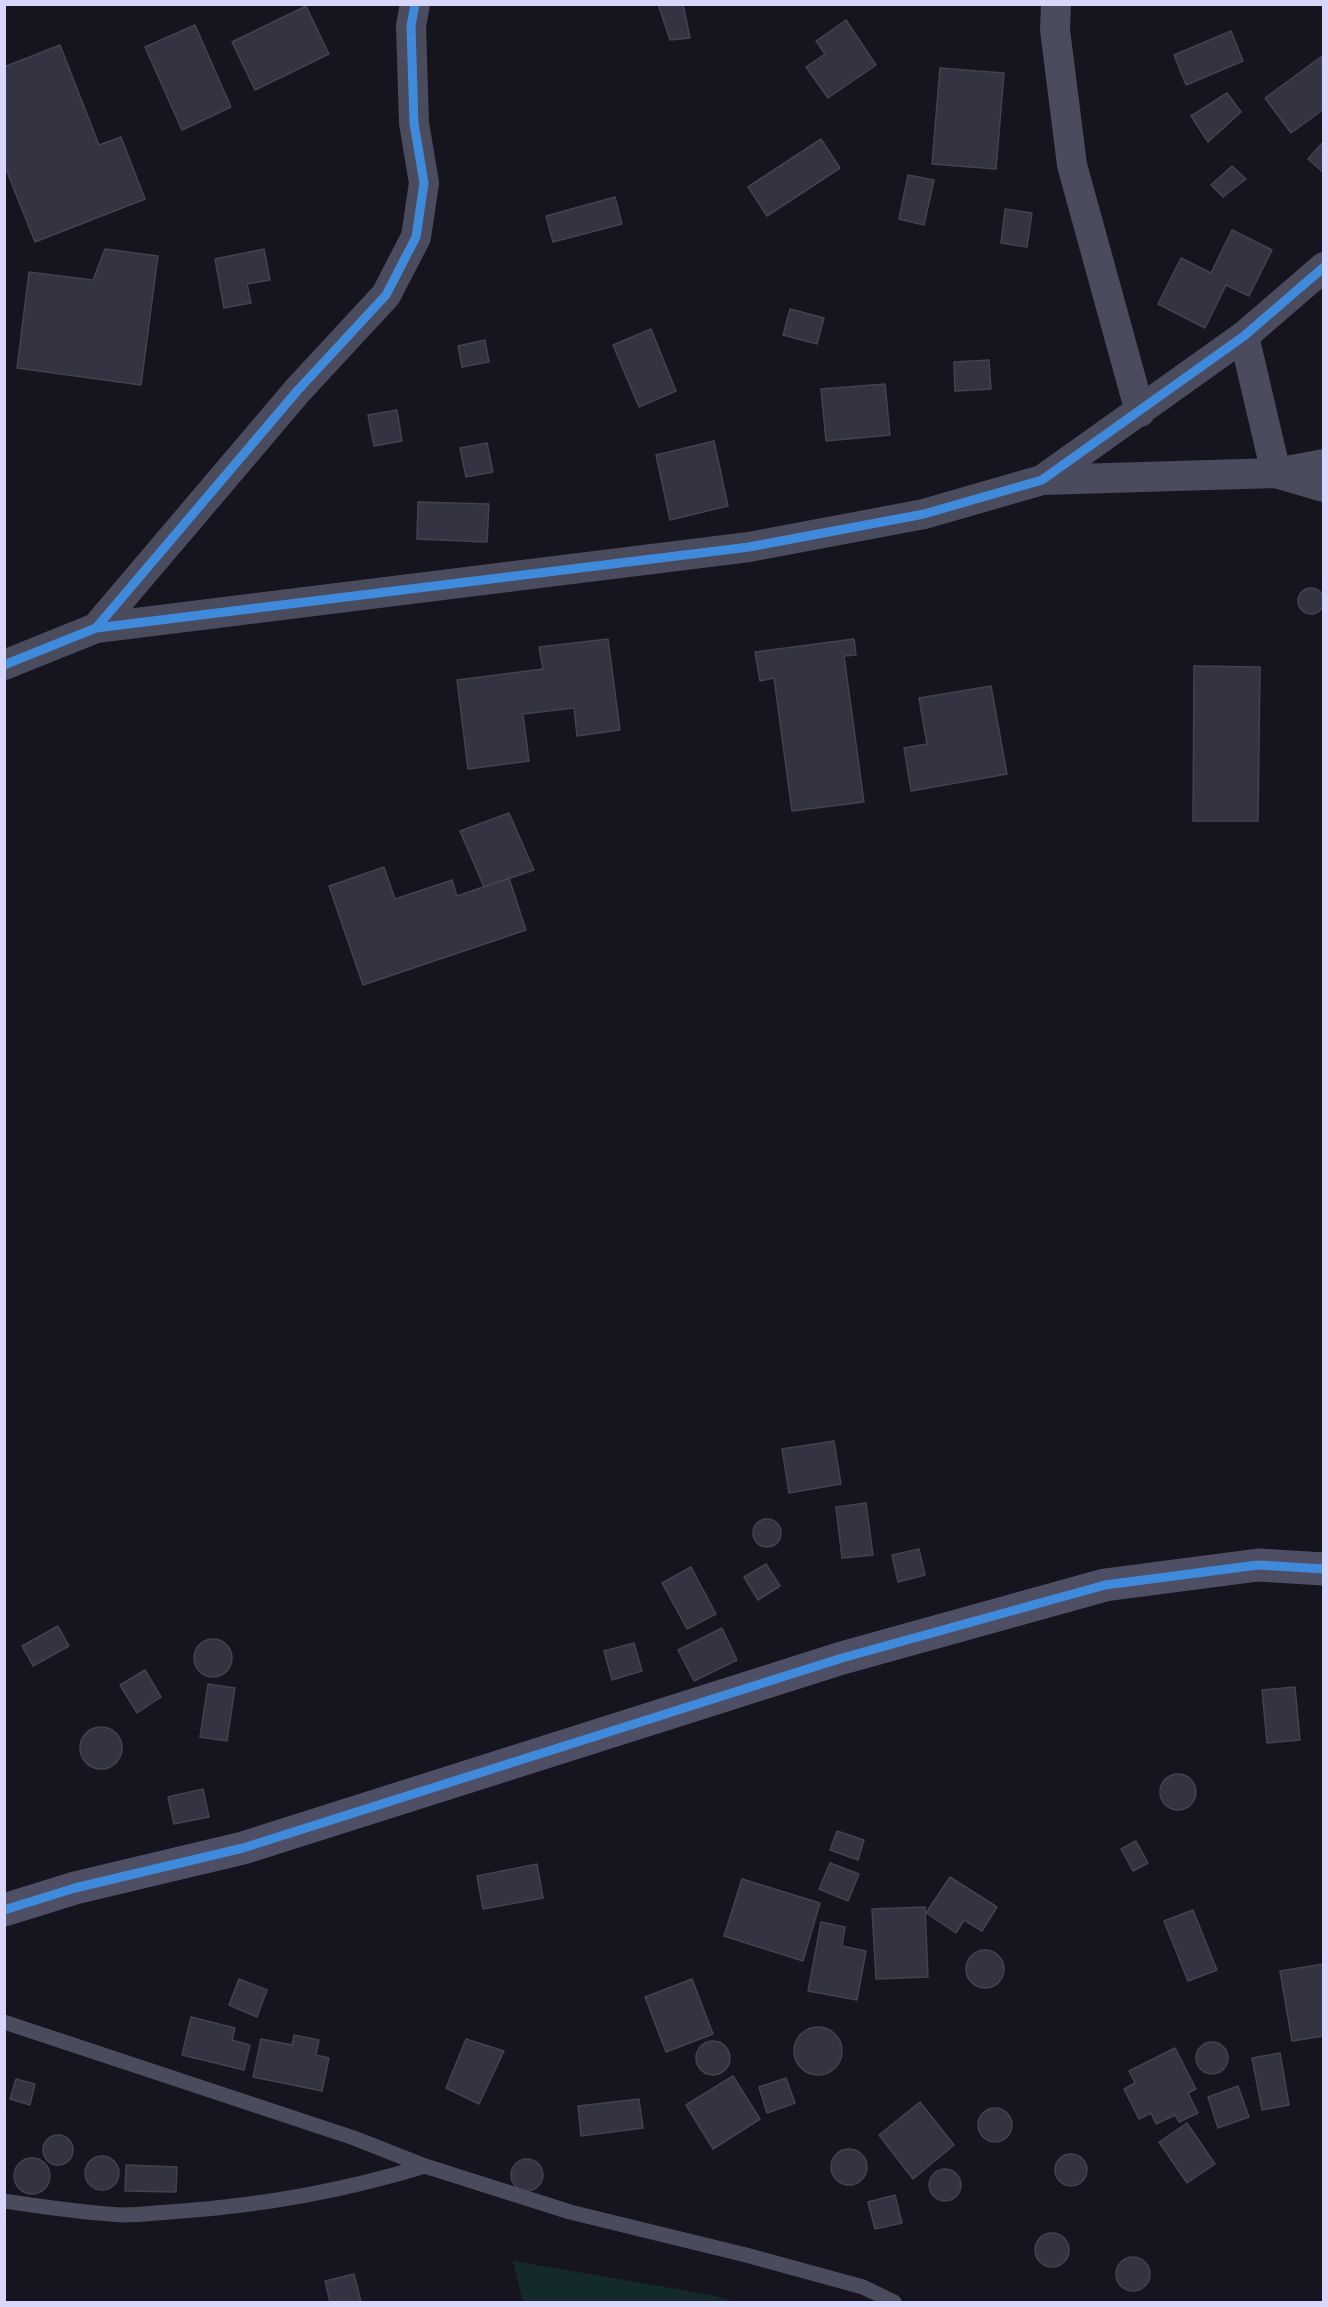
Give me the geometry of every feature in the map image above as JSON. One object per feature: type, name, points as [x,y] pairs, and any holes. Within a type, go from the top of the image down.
[{"type":"street","points":[[96,628],[298,390],[386,295],[416,237],[424,183],[414,123],[411,26],[415,4]]},
{"type":"street","points":[[1056,4],[1055,30],[1072,165],[1140,412]]},
{"type":"street","points":[[1042,480],[1244,336],[1323,267]]},
{"type":"street","points":[[1244,336],[1276,473]]},
{"type":"street","points":[[4,665],[96,628],[749,547],[924,514],[1042,480],[1276,473],[1323,464]]},
{"type":"street","points":[[1276,473],[1323,487]]},
{"type":"street","points":[[4,1910],[75,1888],[243,1848],[842,1658],[1105,1585],[1258,1565],[1323,1569]]},
{"type":"lane","points":[[4,2022],[354,2138],[425,2166],[570,2212],[747,2255],[863,2287],[894,2302]]},
{"type":"lane","points":[[4,2201],[56,2209],[125,2215],[227,2208],[312,2194],[381,2179],[425,2166]]},
{"type":"green space","points":[[513,2261],[712,2295],[735,2302],[523,2302]]},
{"type":"building","points":[[658,4],[683,4],[690,38],[670,40]]},
{"type":"building","points":[[306,6],[329,54],[255,90],[232,42]]},
{"type":"building","points":[[846,20],[876,65],[828,98],[806,67],[825,54],[816,41]]},
{"type":"building","points":[[195,25],[231,107],[182,130],[145,47]]},
{"type":"building","points":[[1231,31],[1243,61],[1186,85],[1174,55]]},
{"type":"building","points":[[60,45],[99,145],[121,137],[145,199],[35,242],[4,164],[4,67]]},
{"type":"building","points":[[1322,56],[1324,109],[1291,133],[1265,98]]},
{"type":"building","points":[[940,68],[1004,73],[996,169],[932,164]]},
{"type":"building","points":[[1227,93],[1241,112],[1208,142],[1191,116]]},
{"type":"building","points":[[821,139],[840,168],[767,216],[748,187]]},
{"type":"building","points":[[1324,141],[1324,173],[1308,159]]},
{"type":"building","points":[[1232,166],[1246,179],[1223,197],[1211,185]]},
{"type":"building","points":[[908,175],[934,180],[924,225],[899,219]]},
{"type":"building","points":[[615,197],[622,224],[553,242],[546,216]]},
{"type":"building","points":[[1005,209],[1032,213],[1027,247],[1001,243]]},
{"type":"building","points":[[1232,230],[1272,250],[1249,296],[1226,285],[1205,328],[1158,304],[1181,258],[1211,273]]},
{"type":"building","points":[[105,249],[158,256],[141,385],[17,368],[29,272],[93,280]]},
{"type":"building","points":[[264,249],[270,280],[247,284],[251,303],[224,308],[215,259]]},
{"type":"building","points":[[790,309],[824,318],[817,344],[783,335]]},
{"type":"building","points":[[651,329],[676,391],[639,407],[613,345]]},
{"type":"building","points":[[485,340],[489,362],[462,367],[458,346]]},
{"type":"building","points":[[989,360],[991,389],[955,391],[954,362]]},
{"type":"building","points":[[885,384],[890,435],[826,441],[821,389]]},
{"type":"building","points":[[397,410],[402,441],[374,446],[368,415]]},
{"type":"building","points":[[714,441],[728,506],[670,520],[656,455]]},
{"type":"building","points":[[487,443],[493,472],[466,477],[460,448]]},
{"type":"building","points":[[418,502],[489,504],[487,542],[417,539]]},
{"type":"building","points":[[1311,588],[1320,592],[1324,601],[1320,610],[1311,614],[1302,610],[1298,601],[1302,592]]},
{"type":"building","points":[[608,639],[620,730],[577,736],[574,708],[523,714],[529,761],[468,769],[457,680],[543,669],[539,647]]},
{"type":"building","points":[[854,639],[856,655],[844,656],[864,802],[792,811],[774,678],[760,681],[755,652]]},
{"type":"building","points":[[1194,666],[1260,667],[1258,821],[1193,821]]},
{"type":"building","points":[[991,686],[1007,774],[911,791],[904,748],[927,744],[919,698]]},
{"type":"building","points":[[509,813],[534,870],[484,887],[460,831]]},
{"type":"building","points":[[384,867],[395,899],[452,880],[457,896],[509,878],[526,930],[363,985],[329,886]]},
{"type":"building","points":[[834,1441],[841,1484],[789,1493],[782,1449]]},
{"type":"building","points":[[866,1503],[873,1555],[842,1558],[836,1507]]},
{"type":"building","points":[[767,1519],[777,1523],[781,1533],[777,1543],[767,1547],[757,1543],[753,1533],[757,1523]]},
{"type":"building","points":[[919,1549],[925,1575],[898,1582],[892,1555]]},
{"type":"building","points":[[766,1564],[780,1586],[758,1600],[744,1577]]},
{"type":"building","points":[[691,1567],[716,1614],[687,1629],[662,1583]]},
{"type":"building","points":[[58,1626],[69,1646],[33,1666],[22,1646]]},
{"type":"building","points":[[722,1628],[737,1660],[694,1681],[678,1650]]},
{"type":"building","points":[[213,1639],[227,1644],[232,1658],[227,1672],[213,1677],[199,1672],[194,1658],[199,1644]]},
{"type":"building","points":[[634,1643],[642,1671],[612,1680],[604,1651]]},
{"type":"building","points":[[145,1670],[161,1697],[137,1713],[120,1685]]},
{"type":"building","points":[[208,1684],[235,1688],[227,1741],[200,1737]]},
{"type":"building","points":[[1295,1687],[1300,1740],[1267,1743],[1262,1690]]},
{"type":"building","points":[[101,1727],[116,1733],[122,1748],[116,1763],[101,1769],[86,1763],[80,1748],[86,1733]]},
{"type":"building","points":[[1178,1774],[1191,1779],[1196,1792],[1191,1805],[1178,1810],[1165,1805],[1160,1792],[1165,1779]]},
{"type":"building","points":[[203,1789],[209,1817],[174,1824],[168,1797]]},
{"type":"building","points":[[837,1831],[864,1840],[858,1860],[830,1850]]},
{"type":"building","points":[[1136,1841],[1148,1863],[1133,1871],[1121,1849]]},
{"type":"building","points":[[830,1863],[859,1874],[848,1901],[819,1889]]},
{"type":"building","points":[[537,1864],[543,1898],[483,1909],[477,1876]]},
{"type":"building","points":[[950,1877],[997,1907],[982,1931],[964,1920],[956,1933],[926,1913]]},
{"type":"building","points":[[742,1879],[820,1903],[803,1961],[724,1936]]},
{"type":"building","points":[[925,1907],[928,1977],[876,1979],[872,1909]]},
{"type":"building","points":[[1193,1910],[1217,1970],[1188,1981],[1164,1921]]},
{"type":"building","points":[[821,1922],[845,1927],[842,1946],[866,1951],[857,2000],[808,1991]]},
{"type":"building","points":[[985,1950],[999,1955],[1004,1969],[999,1983],[985,1988],[971,1983],[966,1969],[971,1955]]},
{"type":"building","points":[[1324,1964],[1324,2036],[1292,2041],[1280,1971]]},
{"type":"building","points":[[239,1979],[267,1990],[257,2017],[229,2005]]},
{"type":"building","points":[[692,1979],[713,2034],[666,2052],[645,1997]]},
{"type":"building","points":[[191,2017],[235,2028],[232,2040],[250,2045],[244,2070],[182,2055]]},
{"type":"building","points":[[813,2027],[823,2027],[838,2037],[842,2051],[838,2065],[832,2071],[823,2075],[813,2075],[798,2065],[794,2056],[794,2046],[804,2031]]},
{"type":"building","points":[[294,2035],[319,2040],[316,2055],[329,2058],[322,2091],[253,2077],[261,2039],[292,2045]]},
{"type":"building","points":[[466,2039],[504,2051],[479,2104],[446,2088]]},
{"type":"building","points":[[713,2041],[725,2046],[730,2058],[725,2070],[713,2075],[701,2070],[696,2058],[701,2046]]},
{"type":"building","points":[[1212,2042],[1224,2046],[1228,2058],[1224,2070],[1212,2074],[1200,2070],[1196,2058],[1200,2046]]},
{"type":"building","points":[[1175,2048],[1196,2089],[1188,2093],[1198,2113],[1179,2122],[1175,2115],[1156,2124],[1151,2113],[1139,2119],[1124,2089],[1135,2083],[1129,2071]]},
{"type":"building","points":[[1280,2053],[1289,2105],[1262,2110],[1252,2058]]},
{"type":"building","points":[[733,2076],[760,2119],[713,2149],[686,2105]]},
{"type":"building","points":[[786,2078],[795,2103],[767,2113],[759,2087]]},
{"type":"building","points":[[16,2079],[35,2084],[30,2105],[10,2099]]},
{"type":"building","points":[[1238,2086],[1249,2117],[1218,2128],[1208,2097]]},
{"type":"building","points":[[639,2099],[643,2128],[581,2136],[578,2106]]},
{"type":"building","points":[[920,2102],[954,2145],[913,2179],[879,2135]]},
{"type":"building","points":[[995,2108],[1007,2113],[1012,2125],[1007,2137],[995,2142],[983,2137],[978,2125],[983,2113]]},
{"type":"building","points":[[1187,2123],[1215,2164],[1187,2183],[1159,2142]]},
{"type":"building","points":[[58,2135],[69,2139],[73,2150],[69,2161],[58,2165],[47,2161],[43,2150],[47,2139]]},
{"type":"building","points":[[849,2149],[862,2154],[867,2167],[862,2180],[849,2185],[836,2180],[831,2167],[836,2154]]},
{"type":"building","points":[[1071,2154],[1082,2159],[1087,2170],[1082,2181],[1071,2186],[1060,2181],[1055,2170],[1060,2159]]},
{"type":"building","points":[[102,2156],[114,2161],[119,2173],[114,2185],[102,2190],[90,2185],[85,2173],[90,2161]]},
{"type":"building","points":[[32,2158],[45,2163],[50,2176],[45,2189],[32,2194],[19,2189],[14,2176],[19,2163]]},
{"type":"building","points":[[527,2159],[538,2164],[543,2175],[538,2186],[527,2191],[516,2186],[511,2175],[516,2164]]},
{"type":"building","points":[[126,2165],[177,2167],[176,2192],[125,2191]]},
{"type":"building","points":[[945,2169],[956,2174],[961,2185],[956,2196],[945,2201],[934,2196],[929,2185],[934,2174]]},
{"type":"building","points":[[895,2195],[902,2223],[875,2229],[868,2202]]},
{"type":"building","points":[[1052,2233],[1064,2238],[1069,2250],[1064,2262],[1052,2267],[1040,2262],[1035,2250],[1040,2238]]},
{"type":"building","points":[[1133,2257],[1145,2262],[1150,2274],[1145,2286],[1133,2291],[1121,2286],[1116,2274],[1121,2262]]},
{"type":"building","points":[[354,2274],[361,2302],[330,2302],[325,2281]]},
{"type":"cycle path","points":[[96,628],[298,390],[386,295],[416,237],[424,183],[414,123],[411,26],[415,4]]},
{"type":"cycle path","points":[[4,665],[96,628],[749,547],[924,514],[1042,480],[1244,336],[1324,267]]},
{"type":"cycle path","points":[[4,1910],[75,1888],[243,1848],[842,1658],[1105,1585],[1258,1565],[1324,1569]]}]
